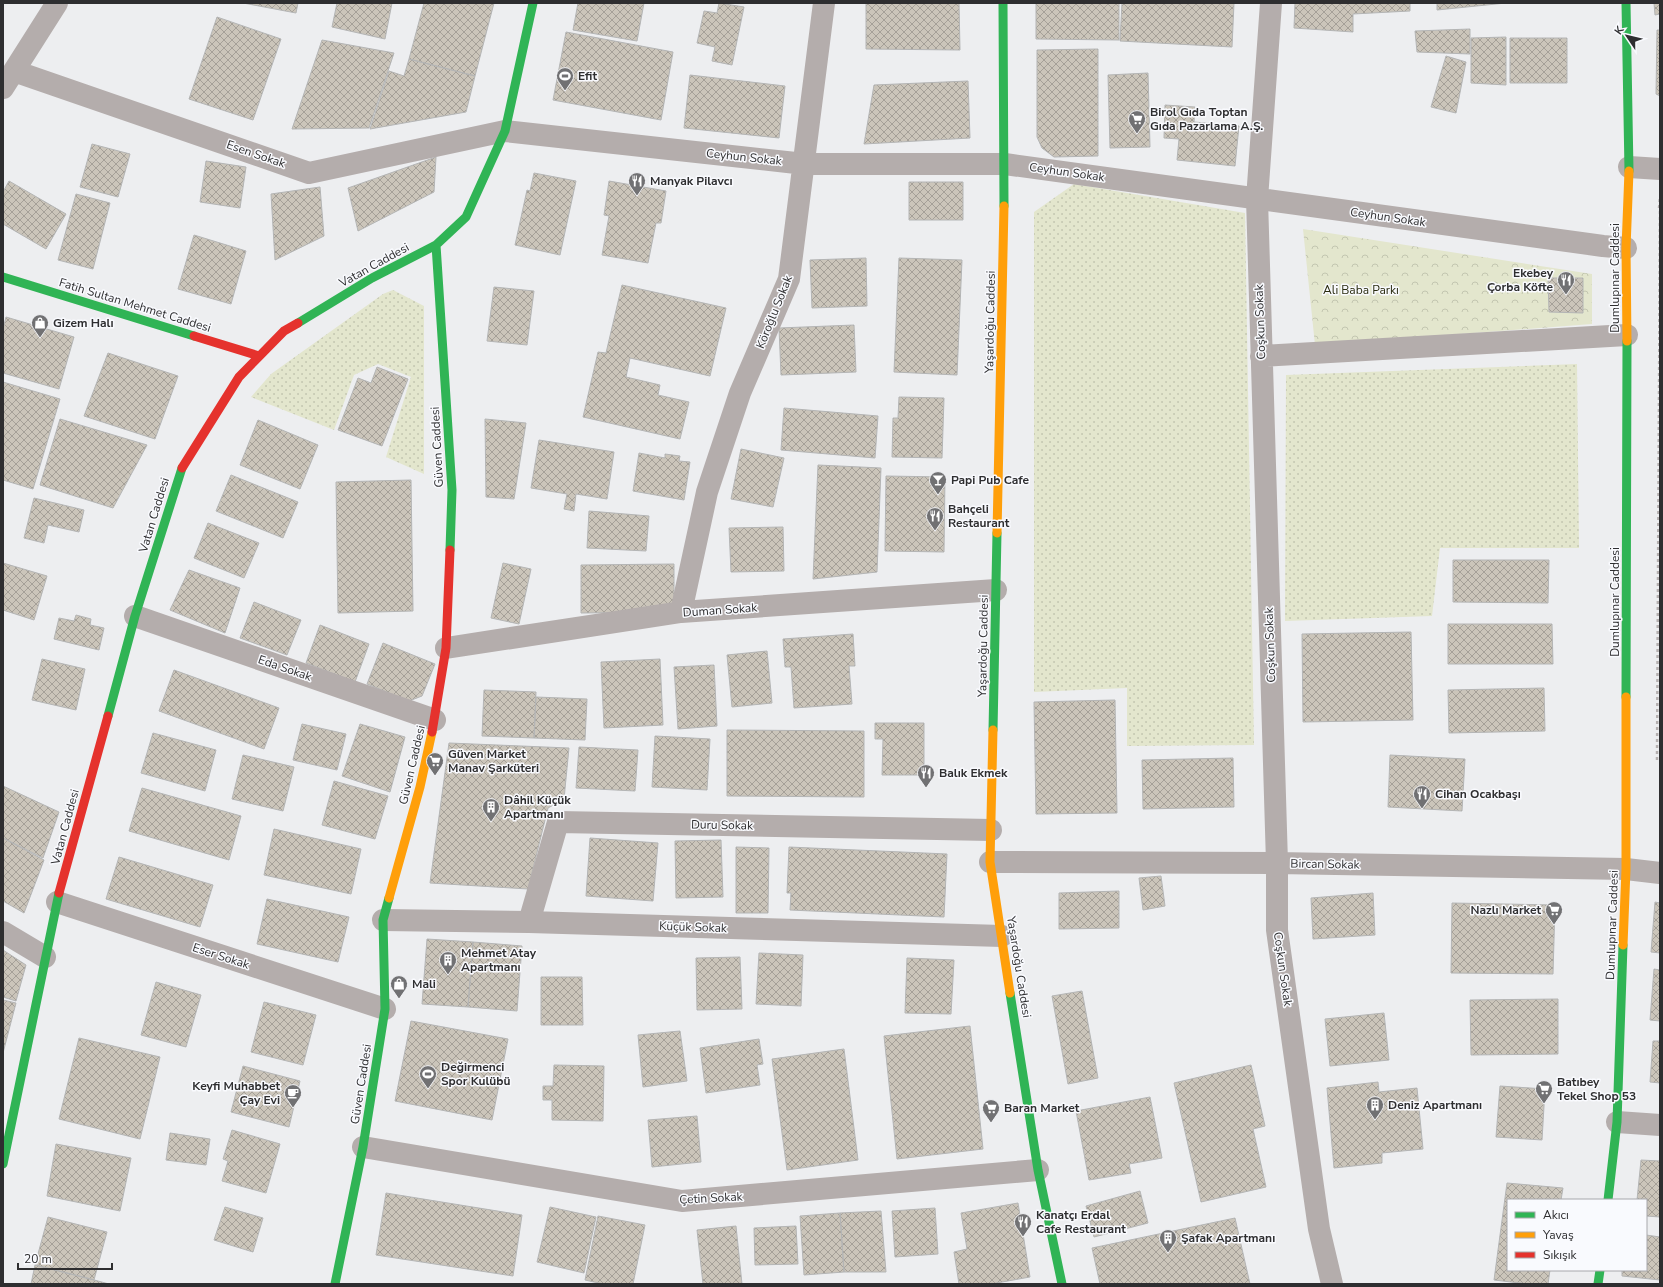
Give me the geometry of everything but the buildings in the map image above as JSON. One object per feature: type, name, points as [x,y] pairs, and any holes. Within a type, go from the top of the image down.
[{"type":"street","points":[[8,80],[57,3]]},
{"type":"street","name":"Vatan Caddesi","points":[[3,1164],[57,902],[135,616],[183,464],[239,377],[284,331],[372,278],[436,245],[466,217],[505,131],[533,3]]},
{"type":"street","name":"Köroğlu Sokak","points":[[681,612],[707,492],[740,394],[790,279],[824,3]]},
{"type":"street","name":"Yaşardoğu Caddesi","points":[[1003,3],[1005,164],[990,862],[1038,1170],[1062,1284]]},
{"type":"street","name":"Coşkun Sokak","points":[[1271,3],[1257,199],[1277,863],[1277,930],[1319,1229],[1332,1284]]},
{"type":"street","name":"Dumlupınar Caddesi","points":[[1608,1199],[1617,1122],[1626,869],[1626,248],[1629,167],[1626,3]]},
{"type":"street","name":"Esen Sokak","points":[[8,80],[309,172],[505,131]]},
{"type":"street","name":"Ceyhun Sokak","points":[[505,131],[805,164],[1005,164],[1626,248]]},
{"type":"street","points":[[1629,167],[1660,170]]},
{"type":"street","name":"Güven Caddesi","points":[[335,1284],[363,1147],[385,1009],[383,920],[420,787],[435,720],[446,648],[452,490],[436,245]]},
{"type":"street","name":"Fatih Sultan Mehmet Caddesi","points":[[3,277],[259,356]]},
{"type":"street","points":[[1261,356],[1627,335]]},
{"type":"street","name":"Duman Sokak","points":[[446,648],[681,612],[996,590]]},
{"type":"street","name":"Eda Sokak","points":[[135,616],[435,720]]},
{"type":"street","name":"Duru Sokak","points":[[529,922],[558,822],[991,830]]},
{"type":"street","name":"Bircan Sokak","points":[[990,862],[1277,863],[1626,869],[1660,873]]},
{"type":"street","name":"Eser Sokak","points":[[57,902],[385,1009]]},
{"type":"street","name":"Küçük Sokak","points":[[383,920],[529,922],[1002,936]]},
{"type":"street","points":[[3,932],[45,957]]},
{"type":"street","points":[[1617,1122],[1660,1125]]},
{"type":"street","name":"Çetin Sokak","points":[[363,1147],[682,1202],[1038,1170]]},
{"type":"street","points":[[1598,1284],[1600,1271]]},
{"type":"path","points":[[1657,760],[1660,197]]},
{"type":"green space","points":[[1074,184],[1245,213],[1254,745],[1127,746],[1127,688],[1034,692],[1034,212]]},
{"type":"green space","name":"Ali Baba Parkı","points":[[1303,229],[1592,274],[1592,324],[1315,345]]},
{"type":"green space","points":[[393,290],[424,306],[424,474],[386,457],[411,377],[378,364],[354,375],[334,430],[251,397],[271,374],[383,294]]},
{"type":"green space","points":[[1577,364],[1579,548],[1440,548],[1432,616],[1285,621],[1286,375]]},
{"type":"traffic: fast","points":[[298,323],[372,278],[436,245],[466,217],[505,131],[533,3]]},
{"type":"traffic: fast","points":[[1003,3],[1004,206]]},
{"type":"traffic: fast","points":[[1626,3],[1629,171]]},
{"type":"traffic: fast","points":[[436,245],[452,490],[450,550]]},
{"type":"traffic: fast","points":[[3,277],[194,336]]},
{"type":"traffic: fast","points":[[1626,697],[1627,341]]},
{"type":"traffic: fast","points":[[108,716],[135,616],[182,468]]},
{"type":"traffic: fast","points":[[993,730],[997,533]]},
{"type":"traffic: fast","points":[[3,1164],[59,893]]},
{"type":"traffic: fast","points":[[335,1284],[363,1147],[385,1009],[383,920],[389,898]]},
{"type":"traffic: fast","points":[[1608,1199],[1617,1122],[1623,945]]},
{"type":"traffic: fast","points":[[1010,993],[1038,1170],[1062,1284]]},
{"type":"traffic: fast","points":[[1598,1284],[1600,1271]]},
{"type":"traffic: slow","points":[[1627,341],[1626,248],[1629,171]]},
{"type":"traffic: slow","points":[[997,533],[1004,206]]},
{"type":"traffic: slow","points":[[1623,945],[1626,869],[1626,697]]},
{"type":"traffic: slow","points":[[993,730],[990,862],[1010,993]]},
{"type":"traffic: slow","points":[[389,898],[420,787],[432,732]]},
{"type":"traffic: jam","points":[[182,468],[239,377],[284,331],[298,323]]},
{"type":"traffic: jam","points":[[194,336],[259,356]]},
{"type":"traffic: jam","points":[[432,732],[446,648],[450,550]]},
{"type":"traffic: jam","points":[[59,893],[108,716]]},
{"type":"place","name":"Efit","points":[[565,91]]},
{"type":"place","name":"Birol Gıda Toptan Gıda Pazarlama A.Ş.","points":[[1137,134]]},
{"type":"place","name":"Manyak Pilavcı","points":[[637,196]]},
{"type":"place","name":"Ekebey Çorba Köfte","points":[[1566,295]]},
{"type":"place","name":"Gizem Halı","points":[[40,338]]},
{"type":"place","name":"Papi Pub Cafe","points":[[938,495]]},
{"type":"place","name":"Bahçeli Restaurant","points":[[935,531]]},
{"type":"place","name":"Güven Market Manav Şarküteri","points":[[435,776]]},
{"type":"place","name":"Balık Ekmek","points":[[926,788]]},
{"type":"place","name":"Cihan Ocakbaşı","points":[[1422,809]]},
{"type":"place","name":"Dâhil Küçük Apartmanı","points":[[491,822]]},
{"type":"place","name":"Nazlı Market","points":[[1554,925]]},
{"type":"place","name":"Mehmet Atay Apartmanı","points":[[448,975]]},
{"type":"place","name":"Mali","points":[[399,999]]},
{"type":"place","name":"Değirmenci Spor Kulübü","points":[[428,1089]]},
{"type":"place","name":"Batıbey Tekel Shop 53","points":[[1544,1104]]},
{"type":"place","name":"Keyfi Muhabbet Çay Evi","points":[[293,1108]]},
{"type":"place","name":"Deniz Apartmanı","points":[[1375,1120]]},
{"type":"place","name":"Baran Market","points":[[991,1123]]},
{"type":"place","name":"Kanatçı Erdal Cafe Restaurant","points":[[1023,1237]]},
{"type":"place","name":"Şafak Apartmanı","points":[[1168,1253]]}]
